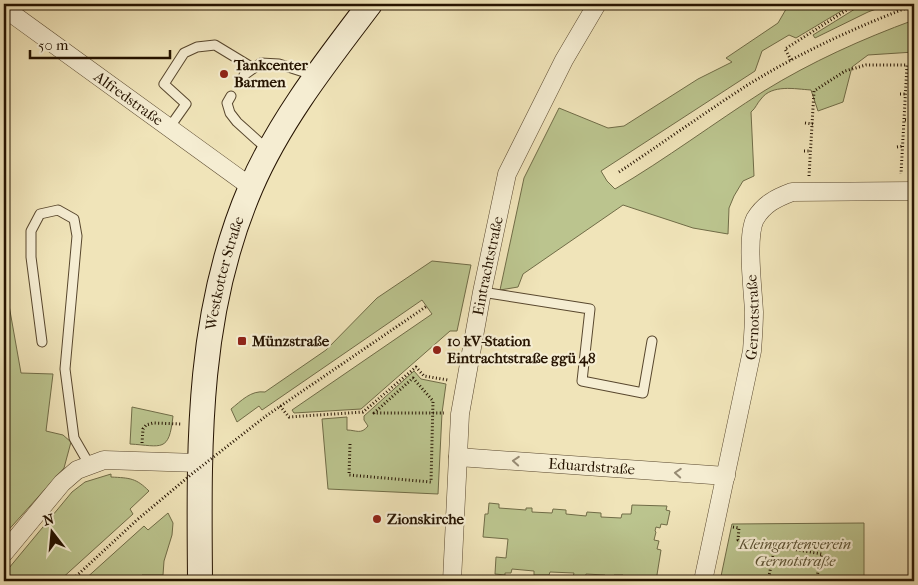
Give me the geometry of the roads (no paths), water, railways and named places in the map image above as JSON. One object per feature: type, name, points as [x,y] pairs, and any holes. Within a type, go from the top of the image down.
[{"type":"main road","name":"Westkotter Straße","points":[[200,581],[199,463],[205,361],[225,256],[251,187],[269,151],[316,76],[370,4]]},
{"type":"street","name":"Eintrachtstraße","points":[[452,581],[460,414],[464,382],[507,174],[564,60],[597,4]]},
{"type":"street","name":"Alfredstraße","points":[[4,7],[251,187]]},
{"type":"street","name":"Gernotstraße","points":[[703,581],[752,351],[754,315],[751,244],[754,222],[762,208],[776,198],[792,192],[907,191]]},
{"type":"street","name":"Eduardstraße","points":[[458,458],[726,476]]},
{"type":"street","points":[[4,553],[62,483],[77,470],[90,464],[104,460],[199,463]]},
{"type":"lane","points":[[169,128],[186,104],[164,84],[184,53],[197,47],[215,45],[253,68]]},
{"type":"lane","points":[[244,75],[260,63],[279,64],[316,76]]},
{"type":"lane","points":[[230,96],[227,103],[230,113],[269,151]]},
{"type":"lane","points":[[42,342],[31,256],[31,231],[40,214],[58,210],[74,219],[77,236],[65,369],[74,438],[90,464]]},
{"type":"lane","points":[[482,292],[590,309],[582,381],[643,393],[652,341]]},
{"type":"place","name":"Tankcenter Barmen","points":[[224,74]]},
{"type":"place","name":"Münzstraße","points":[[242,341]]},
{"type":"place","name":"10 kV-Station Eintrachtstraße ggü 48","points":[[437,350]]},
{"type":"place","name":"Zionskirche","points":[[377,519]]},
{"type":"park label","name":"Kleingartenverein Gernotstraße","points":[[795,552]]}]
